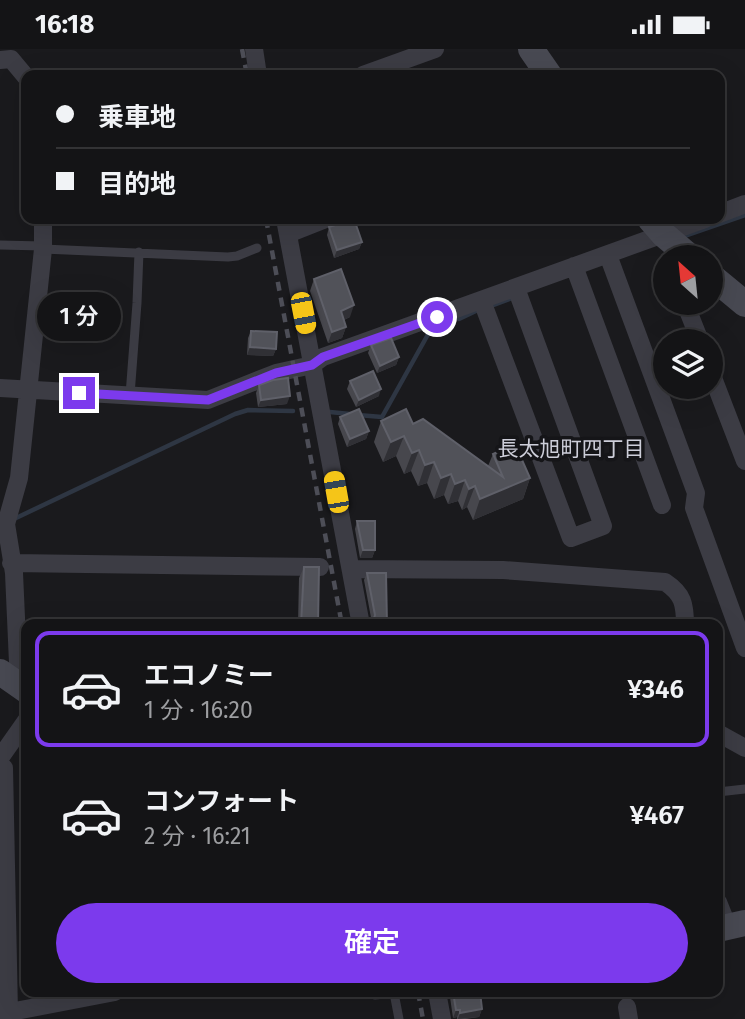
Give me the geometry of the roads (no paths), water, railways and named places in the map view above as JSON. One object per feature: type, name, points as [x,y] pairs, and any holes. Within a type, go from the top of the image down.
[{"type":"street","points":[[254,49],[257,70]]},
{"type":"street","points":[[371,70],[392,56],[435,49]]},
{"type":"street","points":[[531,49],[546,70]]},
{"type":"street","points":[[0,59],[10,59],[21,71]]},
{"type":"street","points":[[725,212],[745,204]]},
{"type":"street","points":[[15,683],[13,573],[3,527],[19,478],[43,248],[43,224]]},
{"type":"street","points":[[0,388],[208,400],[276,373],[312,365],[323,357],[574,266],[608,255],[670,242],[697,224]]},
{"type":"street","points":[[287,226],[360,619]]},
{"type":"street","points":[[608,255],[696,493],[694,508],[745,647]]},
{"type":"street","points":[[574,266],[662,505]]},
{"type":"street","points":[[723,286],[745,304]]},
{"type":"street","points":[[482,301],[571,538],[603,526],[516,288]]},
{"type":"street","points":[[721,399],[745,461]]},
{"type":"street","points":[[11,563],[320,568]]},
{"type":"street","points":[[351,569],[503,571],[665,582],[681,596],[685,604],[685,619]]},
{"type":"street","points":[[0,758],[21,727]]},
{"type":"street","points":[[723,736],[745,748]]},
{"type":"street","points":[[0,765],[4,768],[4,1013],[56,1012],[100,997]]},
{"type":"street","points":[[723,908],[736,925]]},
{"type":"street","points":[[438,997],[442,1019]]},
{"type":"lane","points":[[0,245],[228,257],[257,248]]},
{"type":"lane","points":[[130,395],[139,252]]},
{"type":"lane","points":[[723,791],[745,789]]},
{"type":"lane","points":[[395,997],[399,1019]]},
{"type":"waterway","points":[[725,222],[745,215]]},
{"type":"waterway","points":[[685,236],[719,224]]},
{"type":"waterway","points":[[491,306],[512,298]]},
{"type":"waterway","points":[[459,319],[478,310]]},
{"type":"waterway","points":[[358,415],[382,417],[431,329]]},
{"type":"waterway","points":[[16,518],[235,414],[248,410],[293,411]]},
{"type":"waterway","points":[[330,412],[350,414]]},
{"type":"railway","points":[[242,49],[246,70]]},
{"type":"railway","points":[[267,224],[341,619]]},
{"type":"railway","points":[[419,997],[423,1019]]},
{"type":"district","name":"長太旭町四丁目","points":[[571,449]]}]
